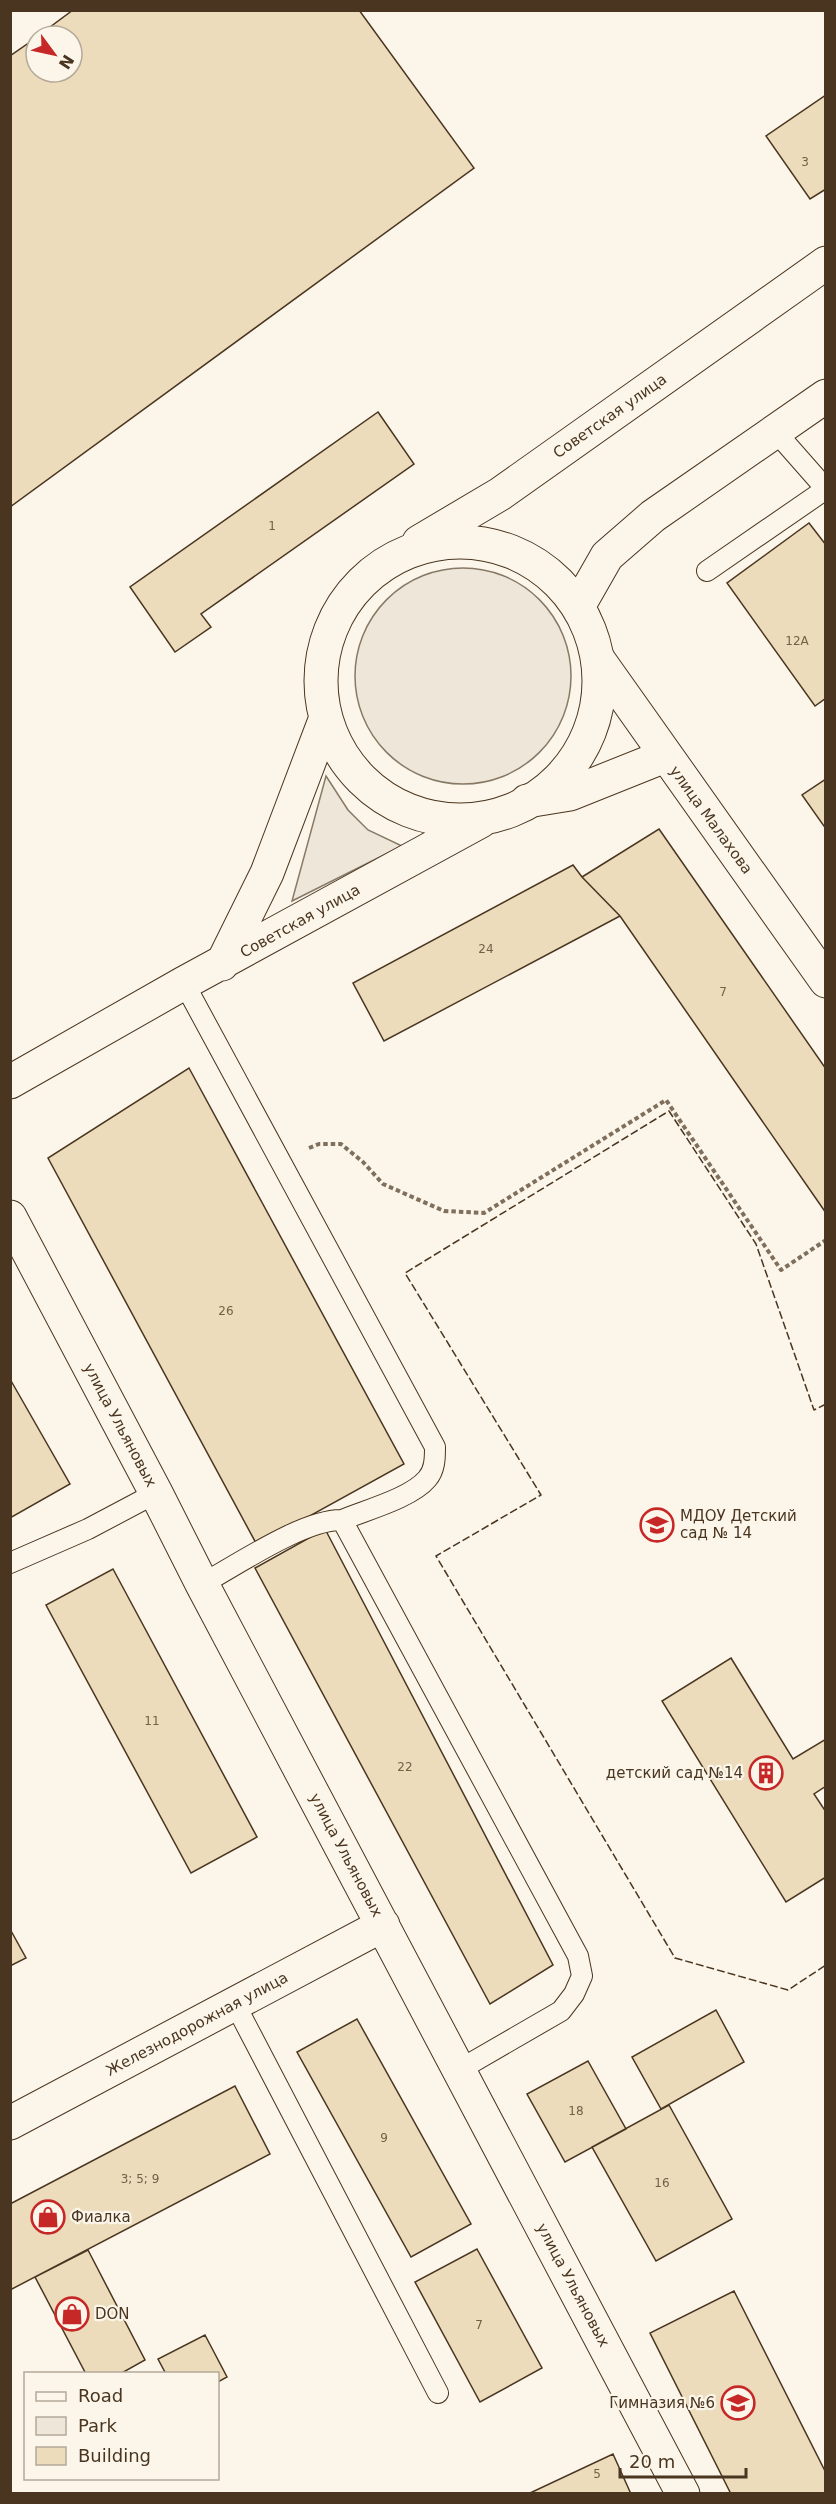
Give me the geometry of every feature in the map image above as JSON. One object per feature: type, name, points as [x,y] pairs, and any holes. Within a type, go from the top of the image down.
[{"type":"main road","name":"Советская улица","points":[[484,819],[441,820],[424,817],[393,805],[358,779],[325,720],[320,678],[323,648],[335,617],[349,594],[388,560],[500,494],[825,263]]},
{"type":"main road","points":[[579,605],[607,556],[653,516],[825,396]]},
{"type":"main road","name":"Советская улица","points":[[222,964],[484,819],[527,801],[560,779],[582,749],[594,722],[599,700],[598,659],[579,605],[543,567],[509,549],[474,541],[422,545],[388,560]]},
{"type":"main road","name":"улица Малахова","points":[[598,659],[825,981]]},
{"type":"main road","name":"Советская улица","points":[[222,964],[267,873],[325,720]]},
{"type":"main road","points":[[527,801],[570,794],[665,756]]},
{"type":"main road","points":[[10,1082],[184,983],[222,964]]},
{"type":"main road","name":"улица Ульяновых","points":[[10,1216],[683,2493]]},
{"type":"main road","name":"Железнодорожная улица","points":[[10,2123],[383,1925]]},
{"type":"lane","points":[[707,571],[825,489],[775,431]]},
{"type":"lane","points":[[184,983],[435,1447],[435,1462],[428,1478],[411,1491],[342,1520],[327,1520],[306,1527],[202,1584]]},
{"type":"lane","points":[[10,1563],[88,1529],[156,1493]]},
{"type":"lane","points":[[342,1520],[578,1956],[582,1976],[574,1994],[561,2011],[459,2070]]},
{"type":"lane","points":[[235,2004],[438,2393]]},
{"type":"path","points":[[280,1160],[320,1144],[341,1144],[363,1162],[382,1184],[444,1211],[484,1213],[666,1100],[781,1270],[825,1240]]},
{"type":"green space","points":[[474,568],[514,581],[532,592],[547,607],[563,635],[571,665],[571,687],[563,717],[547,745],[532,760],[504,776],[484,782],[452,784],[412,771],[394,760],[379,745],[363,717],[357,697],[355,665],[368,625],[379,607],[394,592],[422,576],[442,570]]},
{"type":"green space","points":[[326,776],[348,810],[368,830],[402,846],[292,901]]},
{"type":"building","points":[[73,10],[359,10],[474,168],[10,507],[10,56],[24,46],[24,84],[84,84],[84,24],[54,24]]},
{"type":"building","points":[[826,95],[826,189],[810,199],[766,136]]},
{"type":"building","points":[[378,412],[414,464],[201,614],[211,627],[175,652],[130,587]]},
{"type":"building","points":[[809,523],[826,545],[826,698],[815,706],[727,583]]},
{"type":"building","points":[[826,779],[826,829],[802,795]]},
{"type":"building","points":[[659,829],[826,1069],[826,1213],[620,916],[582,877]]},
{"type":"building","points":[[573,865],[620,916],[384,1041],[353,983]]},
{"type":"building","points":[[189,1068],[404,1464],[257,1545],[48,1158]]},
{"type":"building","points":[[10,1379],[70,1484],[10,1518]]},
{"type":"building","points":[[325,1529],[553,1965],[490,2004],[255,1568]]},
{"type":"building","points":[[113,1569],[257,1837],[191,1873],[46,1605]]},
{"type":"building","name":"детский сад №14","points":[[731,1658],[793,1759],[826,1739],[826,1786],[814,1794],[826,1812],[826,1877],[786,1902],[662,1701]]},
{"type":"building","points":[[10,1929],[26,1958],[10,1966]]},
{"type":"building","points":[[716,2010],[744,2062],[661,2109],[632,2057]]},
{"type":"building","points":[[357,2019],[471,2224],[411,2257],[297,2052]]},
{"type":"building","points":[[588,2061],[626,2129],[565,2162],[527,2094]]},
{"type":"building","points":[[235,2086],[270,2154],[10,2290],[10,2204]]},
{"type":"building","points":[[669,2105],[732,2219],[656,2261],[592,2147]]},
{"type":"building","points":[[477,2249],[542,2368],[480,2402],[415,2282]]},
{"type":"building","points":[[88,2250],[145,2360],[124,2372],[85,2372],[35,2277]]},
{"type":"building","name":"Гимназия №6","points":[[734,2291],[826,2473],[826,2494],[731,2494],[650,2333]]},
{"type":"building","points":[[205,2335],[227,2377],[219,2381],[219,2372],[165,2372],[158,2359]]},
{"type":"building","points":[[613,2454],[631,2494],[530,2494],[530,2493]]},
{"type":"fence","points":[[826,1404],[814,1410],[756,1244],[669,1111],[405,1273],[541,1495],[436,1556],[675,1958],[788,1990],[826,1965]]},
{"type":"place","name":"МДОУ Детский сад № 14","points":[[657,1525]]},
{"type":"place","name":"детский сад №14","points":[[766,1773]]},
{"type":"place","name":"Фиалка","points":[[48,2217]]},
{"type":"place","name":"DON","points":[[72,2314]]},
{"type":"place","name":"Гимназия №6","points":[[738,2403]]}]
